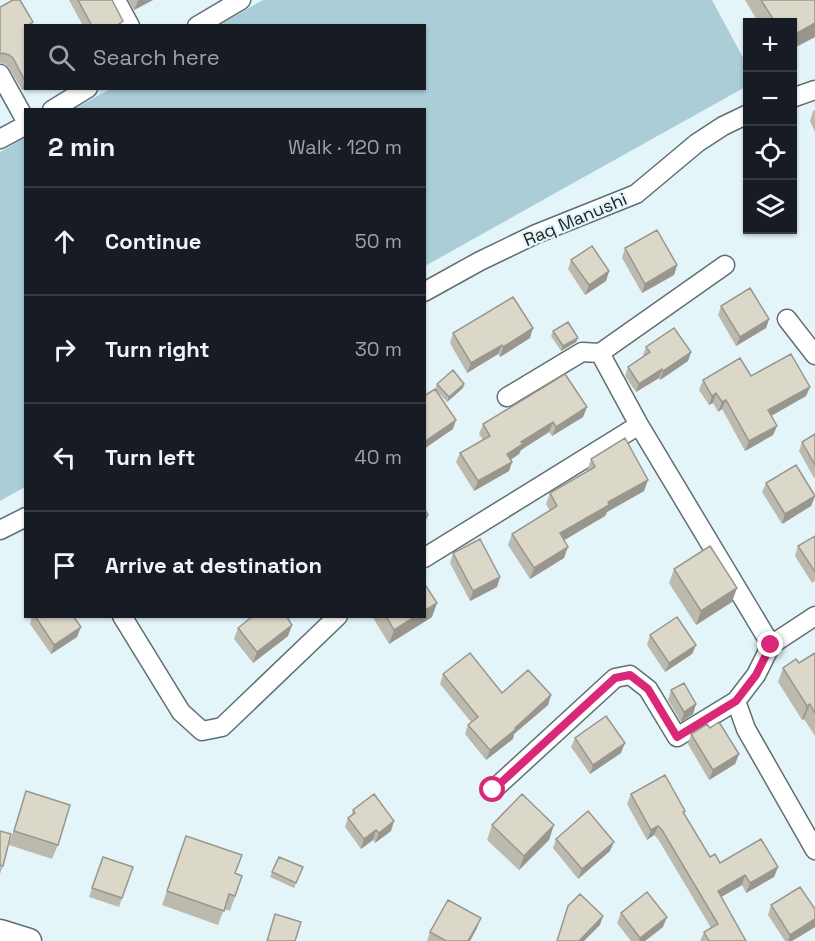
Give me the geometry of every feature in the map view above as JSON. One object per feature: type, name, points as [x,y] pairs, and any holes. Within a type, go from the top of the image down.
[{"type":"street","points":[[116,0],[129,24]]},
{"type":"street","points":[[200,24],[241,0]]},
{"type":"street","points":[[0,74],[24,119]]},
{"type":"street","points":[[55,108],[85,90]]},
{"type":"street","points":[[797,96],[815,90]]},
{"type":"street","name":"Raq Manushi","points":[[426,291],[536,234],[636,194],[696,143],[743,116]]},
{"type":"street","points":[[0,140],[24,124]]},
{"type":"street","points":[[507,397],[582,352],[600,353],[725,265]]},
{"type":"street","points":[[787,319],[815,355]]},
{"type":"street","points":[[600,353],[639,425],[771,645]]},
{"type":"street","points":[[426,557],[639,425]]},
{"type":"street","points":[[0,530],[24,518]]},
{"type":"street","points":[[493,790],[615,678],[630,675],[648,689],[677,737],[736,701],[756,675],[771,645],[815,616]]},
{"type":"street","points":[[123,618],[181,712],[202,731],[222,727],[336,618]]},
{"type":"street","points":[[736,701],[746,729],[815,850]]},
{"type":"street","points":[[0,932],[29,941]]},
{"type":"shaded area","points":[[263,0],[712,0],[743,58],[743,88],[426,265],[426,108],[76,108],[108,90],[426,90],[426,24],[221,24]]},
{"type":"shaded area","points":[[24,138],[24,488],[0,501],[0,152]]},
{"type":"building","points":[[13,0],[20,0],[33,22],[24,24],[24,79],[13,58],[3,53],[0,54],[0,7]]},
{"type":"building","points":[[78,0],[112,0],[123,21],[119,24],[91,24]]},
{"type":"building","points":[[761,0],[815,0],[815,23],[797,33],[797,18],[772,18]]},
{"type":"building","points":[[657,230],[677,265],[645,284],[625,248]]},
{"type":"building","points":[[592,246],[609,271],[589,285],[571,260]]},
{"type":"building","points":[[750,288],[769,319],[740,337],[721,306]]},
{"type":"building","points":[[513,297],[533,328],[471,363],[453,333]]},
{"type":"building","points":[[568,322],[578,338],[563,346],[553,331]]},
{"type":"building","points":[[674,328],[691,352],[639,384],[628,367],[650,352],[646,347]]},
{"type":"building","points":[[791,354],[810,387],[768,410],[777,426],[749,441],[726,400],[722,402],[716,393],[712,396],[703,380],[740,358],[751,376]]},
{"type":"building","points":[[453,370],[464,384],[449,397],[437,384]]},
{"type":"building","points":[[565,374],[587,407],[556,427],[553,422],[521,442],[523,444],[507,454],[512,462],[478,481],[460,453],[490,436],[483,424]]},
{"type":"building","points":[[435,389],[456,420],[426,441],[426,395]]},
{"type":"building","points":[[815,434],[815,465],[802,442]]},
{"type":"building","points":[[625,438],[648,480],[560,533],[568,547],[534,568],[512,534],[557,506],[550,493],[595,467],[591,459]]},
{"type":"building","points":[[796,465],[815,496],[785,514],[766,483]]},
{"type":"building","points":[[815,536],[815,572],[798,546]]},
{"type":"building","points":[[480,539],[500,577],[473,591],[453,553]]},
{"type":"building","points":[[710,546],[737,588],[701,611],[674,569]]},
{"type":"building","points":[[426,586],[437,603],[426,610]]},
{"type":"building","points":[[677,617],[696,645],[669,663],[650,635]]},
{"type":"building","points":[[36,618],[74,618],[81,627],[54,645]]},
{"type":"building","points":[[250,618],[287,618],[292,625],[257,652],[238,628]]},
{"type":"building","points":[[387,618],[413,618],[394,630]]},
{"type":"building","points":[[470,653],[502,693],[528,670],[551,695],[516,729],[490,750],[468,725],[478,717],[443,674]]},
{"type":"building","points":[[815,653],[815,713],[810,704],[807,706],[783,668],[796,659],[799,663]]},
{"type":"building","points":[[684,683],[696,704],[684,712],[671,690]]},
{"type":"building","points":[[606,716],[625,743],[593,765],[575,738]]},
{"type":"building","points":[[719,722],[739,754],[713,770],[691,734],[707,724],[710,728]]},
{"type":"building","points":[[665,775],[685,811],[683,812],[710,857],[715,854],[720,863],[761,839],[778,867],[750,883],[745,875],[718,891],[746,941],[709,941],[704,932],[718,924],[662,830],[658,826],[651,830],[631,794]]},
{"type":"building","points":[[26,791],[70,805],[58,845],[14,831]]},
{"type":"building","points":[[374,794],[394,821],[379,833],[376,830],[364,839],[348,818],[355,813],[353,810]]},
{"type":"building","points":[[522,794],[554,825],[524,856],[492,825]]},
{"type":"building","points":[[588,811],[614,842],[582,869],[556,839]]},
{"type":"building","points":[[0,831],[11,834],[3,866],[0,865]]},
{"type":"building","points":[[186,836],[242,855],[235,873],[242,876],[235,896],[229,894],[224,911],[167,891]]},
{"type":"building","points":[[103,857],[133,867],[122,898],[92,888]]},
{"type":"building","points":[[279,857],[303,867],[296,883],[272,872]]},
{"type":"building","points":[[800,887],[815,909],[815,919],[790,935],[771,905]]},
{"type":"building","points":[[647,892],[667,917],[640,938],[621,913]]},
{"type":"building","points":[[580,894],[603,916],[579,941],[557,941],[568,906]]},
{"type":"building","points":[[448,900],[481,918],[468,941],[446,941],[430,932]]},
{"type":"building","points":[[275,914],[301,922],[295,941],[267,941]]},
{"type":"route","points":[[493,790],[615,678],[630,675],[648,689],[677,737],[736,701],[756,675],[771,645]]}]
